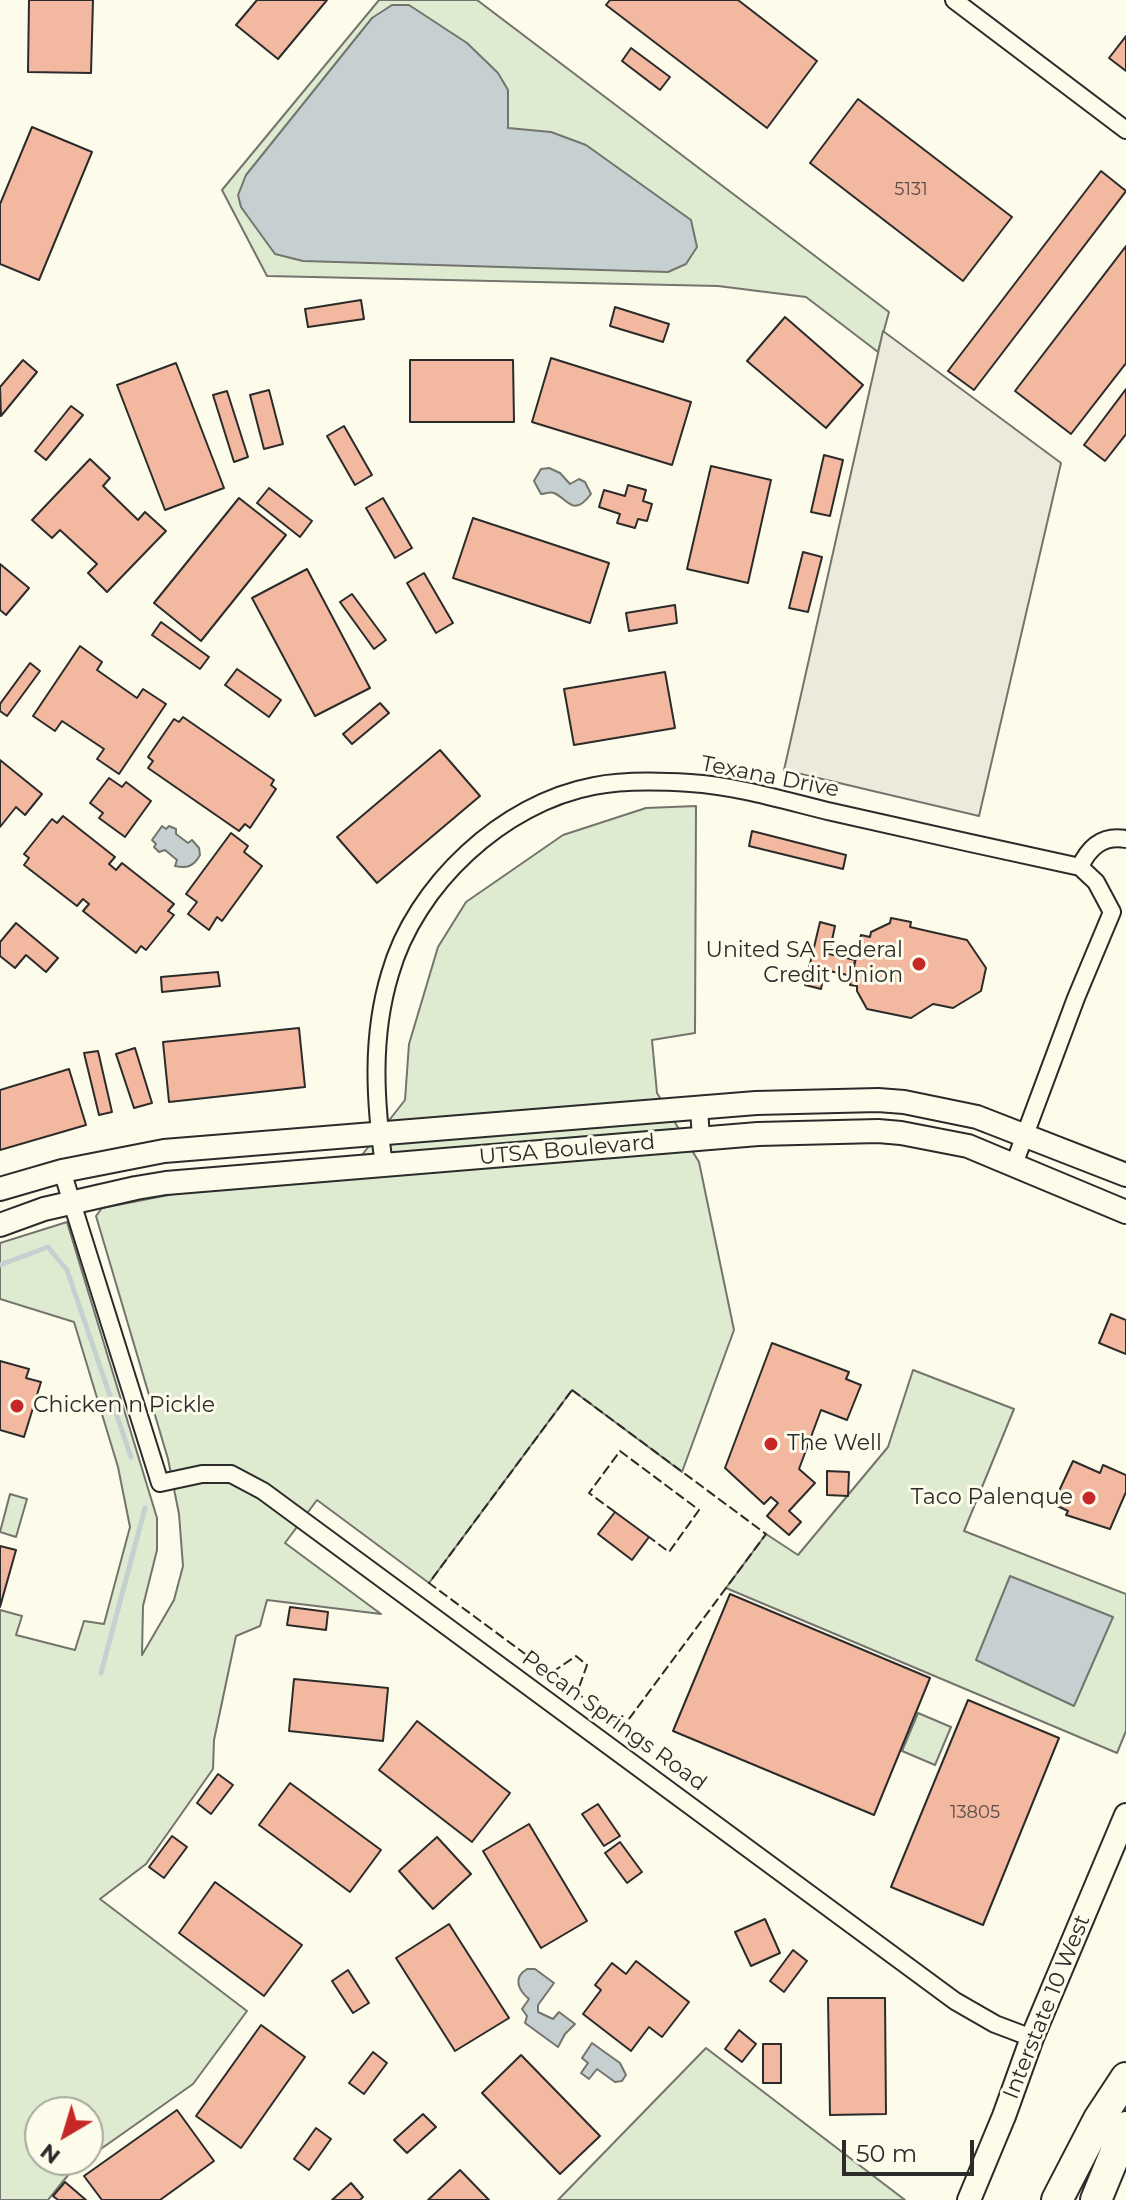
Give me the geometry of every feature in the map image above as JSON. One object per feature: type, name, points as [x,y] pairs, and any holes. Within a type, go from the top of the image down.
[{"type":"highway","points":[[1057,2200],[1099,2119],[1126,2078]]},
{"type":"highway","points":[[1096,2200],[1126,2127]]},
{"type":"main road","name":"UTSA Boulevard","points":[[0,1189],[62,1171],[164,1151],[756,1103],[904,1102],[977,1117],[1126,1175]]},
{"type":"main road","name":"UTSA Boulevard","points":[[0,1225],[44,1209],[166,1183],[758,1134],[901,1133],[968,1146],[1126,1212]]},
{"type":"main road","name":"Interstate 10 West","points":[[969,2200],[1032,2038],[1126,1815]]},
{"type":"street","points":[[954,0],[1126,130]]},
{"type":"street","name":"Texana Drive","points":[[384,1165],[376,1088],[377,1043],[384,997],[398,950],[424,901],[451,867],[498,828],[564,794],[595,786],[647,783],[691,783],[720,787],[1080,867]]},
{"type":"street","points":[[1013,1167],[1076,998],[1119,910],[1080,867],[1095,844],[1110,837],[1126,839]]},
{"type":"street","points":[[699,1108],[701,1139]]},
{"type":"street","points":[[62,1171],[73,1202]]},
{"type":"street","name":"Pecan Springs Road","points":[[73,1202],[160,1483],[202,1474],[231,1474],[263,1491],[955,2001],[995,2024],[1032,2038]]},
{"type":"green space","points":[[379,0],[477,0],[889,312],[878,352],[806,297],[718,286],[267,276],[222,190]]},
{"type":"green space","points":[[696,806],[695,1033],[652,1040],[657,1093],[699,1162],[734,1330],[682,1472],[572,1390],[429,1583],[317,1500],[285,1543],[381,1614],[267,1600],[260,1626],[236,1636],[214,1740],[213,1769],[146,1864],[100,1899],[247,2011],[193,2084],[104,2147],[104,2096],[24,2096],[24,2176],[67,2176],[48,2200],[0,2200],[0,1610],[22,1616],[16,1635],[75,1650],[84,1621],[104,1624],[130,1527],[118,1467],[74,1322],[0,1299],[0,1243],[67,1222],[157,1518],[157,1550],[143,1606],[142,1655],[174,1600],[183,1566],[179,1514],[168,1459],[96,1216],[102,1208],[184,1192],[344,1178],[405,1100],[409,1044],[438,947],[466,902],[563,835],[646,808]]},
{"type":"green space","points":[[913,1370],[1014,1409],[964,1531],[1126,1594],[1126,1731],[1117,1753],[726,1588],[766,1534],[798,1555],[888,1447]]},
{"type":"green space","points":[[10,1494],[27,1499],[16,1537],[0,1532]]},
{"type":"green space","points":[[918,1713],[951,1727],[935,1765],[902,1751]]},
{"type":"green space","points":[[706,2048],[905,2200],[558,2200]]},
{"type":"shaded area","points":[[392,5],[409,5],[467,43],[498,73],[508,90],[508,128],[551,132],[586,145],[691,220],[697,247],[686,264],[668,272],[303,261],[275,254],[241,207],[238,195],[246,175],[372,18]]},
{"type":"shaded area","points":[[883,331],[1061,463],[979,816],[784,770]]},
{"type":"shaded area","points":[[549,468],[560,473],[570,484],[579,479],[585,482],[591,494],[575,506],[554,493],[541,494],[534,481],[541,469]]},
{"type":"shaded area","points":[[162,826],[176,829],[176,834],[188,843],[192,840],[199,848],[200,855],[193,864],[175,866],[177,860],[165,850],[159,852],[154,847],[156,844],[152,840]]},
{"type":"shaded area","points":[[1010,1576],[1113,1617],[1074,1706],[976,1660]]},
{"type":"shaded area","points":[[527,1969],[535,1969],[554,1983],[538,2005],[538,2012],[553,2019],[559,2012],[575,2024],[558,2047],[525,2023],[527,2016],[522,2009],[529,1999],[522,1992],[518,1980]]},
{"type":"shaded area","points":[[592,2043],[620,2063],[626,2075],[622,2081],[615,2082],[597,2069],[589,2079],[581,2073],[588,2063],[582,2058]]},
{"type":"building","points":[[29,0],[93,0],[91,73],[28,72]]},
{"type":"building","points":[[257,0],[327,0],[278,59],[236,25]]},
{"type":"building","points":[[610,0],[738,0],[817,61],[767,128],[606,5]]},
{"type":"building","points":[[1126,36],[1126,71],[1109,58]]},
{"type":"building","points":[[631,48],[670,77],[660,90],[622,61]]},
{"type":"building","points":[[858,99],[1012,217],[963,281],[810,163]]},
{"type":"building","points":[[32,127],[92,152],[39,280],[0,264],[0,204]]},
{"type":"building","points":[[1101,171],[1126,191],[974,390],[948,371]]},
{"type":"building","points":[[1126,246],[1126,363],[1071,434],[1015,391]]},
{"type":"building","points":[[361,300],[364,319],[308,327],[305,309]]},
{"type":"building","points":[[615,307],[669,324],[663,342],[610,326]]},
{"type":"building","points":[[785,317],[863,385],[826,428],[747,361]]},
{"type":"building","points":[[551,358],[691,402],[672,465],[532,422]]},
{"type":"building","points":[[23,360],[37,372],[1,416],[0,387]]},
{"type":"building","points":[[410,360],[513,360],[514,422],[410,422]]},
{"type":"building","points":[[176,363],[224,488],[165,510],[117,385]]},
{"type":"building","points":[[1126,389],[1126,434],[1105,461],[1084,445]]},
{"type":"building","points":[[269,390],[283,444],[264,449],[250,395]]},
{"type":"building","points":[[227,391],[248,457],[234,462],[213,395]]},
{"type":"building","points":[[71,406],[83,415],[46,460],[35,451]]},
{"type":"building","points":[[344,426],[372,475],[355,485],[327,436]]},
{"type":"building","points":[[824,455],[843,460],[830,516],[811,512]]},
{"type":"building","points":[[90,459],[110,478],[103,486],[138,520],[145,512],[166,531],[107,592],[88,573],[97,564],[60,530],[52,538],[32,520]]},
{"type":"building","points":[[711,466],[771,480],[748,583],[687,569]]},
{"type":"building","points":[[628,485],[646,490],[643,501],[652,504],[647,521],[638,519],[635,528],[617,523],[620,514],[599,507],[604,490],[625,496]]},
{"type":"building","points":[[269,488],[312,521],[300,537],[257,503]]},
{"type":"building","points":[[239,498],[286,535],[201,641],[154,603]]},
{"type":"building","points":[[383,498],[412,548],[395,558],[366,508]]},
{"type":"building","points":[[473,518],[609,563],[590,623],[453,578]]},
{"type":"building","points":[[803,552],[822,557],[808,612],[789,608]]},
{"type":"building","points":[[0,564],[29,588],[6,615],[0,610]]},
{"type":"building","points":[[307,569],[370,688],[315,716],[252,598]]},
{"type":"building","points":[[424,573],[453,623],[436,633],[407,583]]},
{"type":"building","points":[[352,594],[386,640],[374,649],[340,602]]},
{"type":"building","points":[[675,605],[677,623],[629,631],[626,613]]},
{"type":"building","points":[[161,622],[209,657],[200,669],[152,635]]},
{"type":"building","points":[[80,646],[102,662],[97,670],[137,698],[143,689],[166,704],[119,774],[97,759],[104,749],[62,721],[55,731],[33,716]]},
{"type":"building","points":[[30,663],[40,671],[7,716],[0,711],[0,704]]},
{"type":"building","points":[[237,669],[281,700],[269,717],[225,685]]},
{"type":"building","points":[[665,672],[675,728],[574,745],[564,689]]},
{"type":"building","points":[[380,703],[389,713],[352,744],[343,734]]},
{"type":"building","points":[[183,717],[274,780],[271,785],[276,789],[250,828],[245,824],[239,831],[148,768],[153,761],[148,757],[174,719],[179,722]]},
{"type":"building","points":[[440,750],[480,796],[377,883],[337,837]]},
{"type":"building","points":[[0,760],[42,794],[25,815],[16,807],[0,827]]},
{"type":"building","points":[[109,778],[122,787],[126,782],[151,801],[125,837],[99,818],[103,813],[90,803]]},
{"type":"building","points":[[63,816],[115,857],[109,864],[116,870],[122,863],[174,904],[168,911],[174,915],[146,950],[141,946],[136,953],[83,911],[89,904],[83,899],[77,906],[24,865],[29,858],[24,854],[52,819],[57,823]]},
{"type":"building","points":[[752,831],[846,855],[843,869],[749,846]]},
{"type":"building","points":[[231,833],[248,846],[244,852],[262,866],[222,921],[217,917],[209,930],[188,914],[197,902],[186,894]]},
{"type":"building","name":"United SA Federal Credit Union","points":[[891,918],[911,922],[910,927],[967,940],[986,968],[981,991],[953,1008],[933,1004],[911,1018],[867,1009],[857,986],[850,985],[861,935],[870,937],[871,932],[890,923]]},
{"type":"building","points":[[820,922],[835,926],[829,954],[855,960],[852,976],[825,970],[821,989],[805,985]]},
{"type":"building","points":[[16,923],[58,958],[46,972],[26,955],[15,968],[0,956],[0,942]]},
{"type":"building","points":[[218,972],[220,986],[162,992],[161,977]]},
{"type":"building","points":[[299,1028],[305,1087],[169,1102],[163,1042]]},
{"type":"building","points":[[135,1048],[152,1103],[134,1108],[116,1054]]},
{"type":"building","points":[[98,1051],[112,1112],[99,1115],[84,1053]]},
{"type":"building","points":[[69,1069],[86,1125],[0,1150],[0,1090]]},
{"type":"building","points":[[1111,1314],[1126,1320],[1126,1354],[1099,1343]]},
{"type":"building","name":"The Well","points":[[772,1343],[849,1372],[846,1379],[861,1385],[847,1420],[821,1410],[799,1469],[815,1483],[789,1511],[801,1522],[789,1535],[767,1516],[778,1503],[771,1497],[764,1504],[725,1468]]},
{"type":"building","name":"Chicken n Pickle","points":[[0,1361],[29,1369],[26,1378],[41,1382],[24,1437],[0,1430]]},
{"type":"building","name":"Taco Palenque","points":[[1073,1461],[1100,1473],[1103,1465],[1126,1475],[1126,1492],[1110,1529],[1066,1515],[1068,1511],[1053,1504]]},
{"type":"building","points":[[827,1471],[849,1472],[848,1496],[827,1495]]},
{"type":"building","points":[[615,1512],[649,1537],[632,1560],[598,1534]]},
{"type":"building","points":[[0,1546],[16,1550],[0,1607]]},
{"type":"building","points":[[730,1594],[930,1678],[874,1815],[673,1731]]},
{"type":"building","points":[[290,1607],[328,1612],[326,1630],[287,1625]]},
{"type":"building","points":[[294,1679],[388,1688],[383,1741],[289,1731]]},
{"type":"building","points":[[968,1700],[1059,1738],[983,1925],[891,1887]]},
{"type":"building","points":[[417,1721],[510,1793],[472,1842],[379,1770]]},
{"type":"building","points":[[218,1774],[233,1785],[211,1814],[197,1803]]},
{"type":"building","points":[[290,1783],[381,1850],[350,1892],[259,1825]]},
{"type":"building","points":[[598,1804],[620,1836],[604,1846],[582,1814]]},
{"type":"building","points":[[529,1824],[587,1921],[541,1948],[483,1851]]},
{"type":"building","points":[[172,1836],[187,1847],[164,1878],[149,1867]]},
{"type":"building","points":[[437,1837],[471,1874],[433,1909],[399,1871]]},
{"type":"building","points":[[620,1842],[642,1872],[627,1883],[605,1853]]},
{"type":"building","points":[[215,1882],[302,1945],[264,1996],[179,1933]]},
{"type":"building","points":[[765,1919],[780,1953],[751,1966],[735,1932]]},
{"type":"building","points":[[449,1924],[509,2018],[455,2051],[396,1958]]},
{"type":"building","points":[[793,1950],[807,1961],[784,1992],[770,1981]]},
{"type":"building","points":[[636,1961],[689,2002],[662,2037],[649,2027],[631,2051],[583,2014],[601,1990],[595,1985],[612,1963],[626,1974]]},
{"type":"building","points":[[348,1970],[369,2003],[353,2013],[332,1981]]},
{"type":"building","points":[[828,1998],[885,1998],[886,2114],[830,2115]]},
{"type":"building","points":[[261,2025],[305,2057],[241,2148],[196,2116]]},
{"type":"building","points":[[739,2030],[756,2044],[742,2062],[725,2049]]},
{"type":"building","points":[[763,2044],[781,2044],[781,2083],[763,2083]]},
{"type":"building","points":[[373,2052],[387,2063],[364,2094],[349,2083]]},
{"type":"building","points":[[521,2055],[600,2136],[560,2174],[482,2093]]},
{"type":"building","points":[[177,2110],[214,2161],[160,2200],[102,2200],[84,2176],[104,2176],[104,2162]]},
{"type":"building","points":[[423,2114],[436,2127],[407,2153],[394,2140]]},
{"type":"building","points":[[316,2128],[331,2139],[309,2170],[294,2159]]},
{"type":"building","points":[[460,2170],[489,2200],[428,2200]]},
{"type":"building","points":[[65,2182],[86,2200],[58,2200],[53,2196]]},
{"type":"building","points":[[351,2183],[363,2197],[360,2200],[332,2200]]},
{"type":"waterway","points":[[0,1265],[48,1247],[67,1270],[131,1457]]},
{"type":"waterway","points":[[101,1673],[145,1508]]},
{"type":"fence","points":[[572,1390],[766,1534],[623,1727],[577,1693],[587,1665],[576,1656],[551,1673],[429,1583],[572,1390]]},
{"type":"fence","points":[[615,1512],[589,1493],[620,1451],[699,1510],[669,1552],[649,1537]]},
{"type":"place","name":"United SA Federal Credit Union","points":[[919,964]]},
{"type":"place","name":"Chicken n Pickle","points":[[17,1406]]},
{"type":"place","name":"The Well","points":[[771,1444]]},
{"type":"place","name":"Taco Palenque","points":[[1089,1498]]}]
